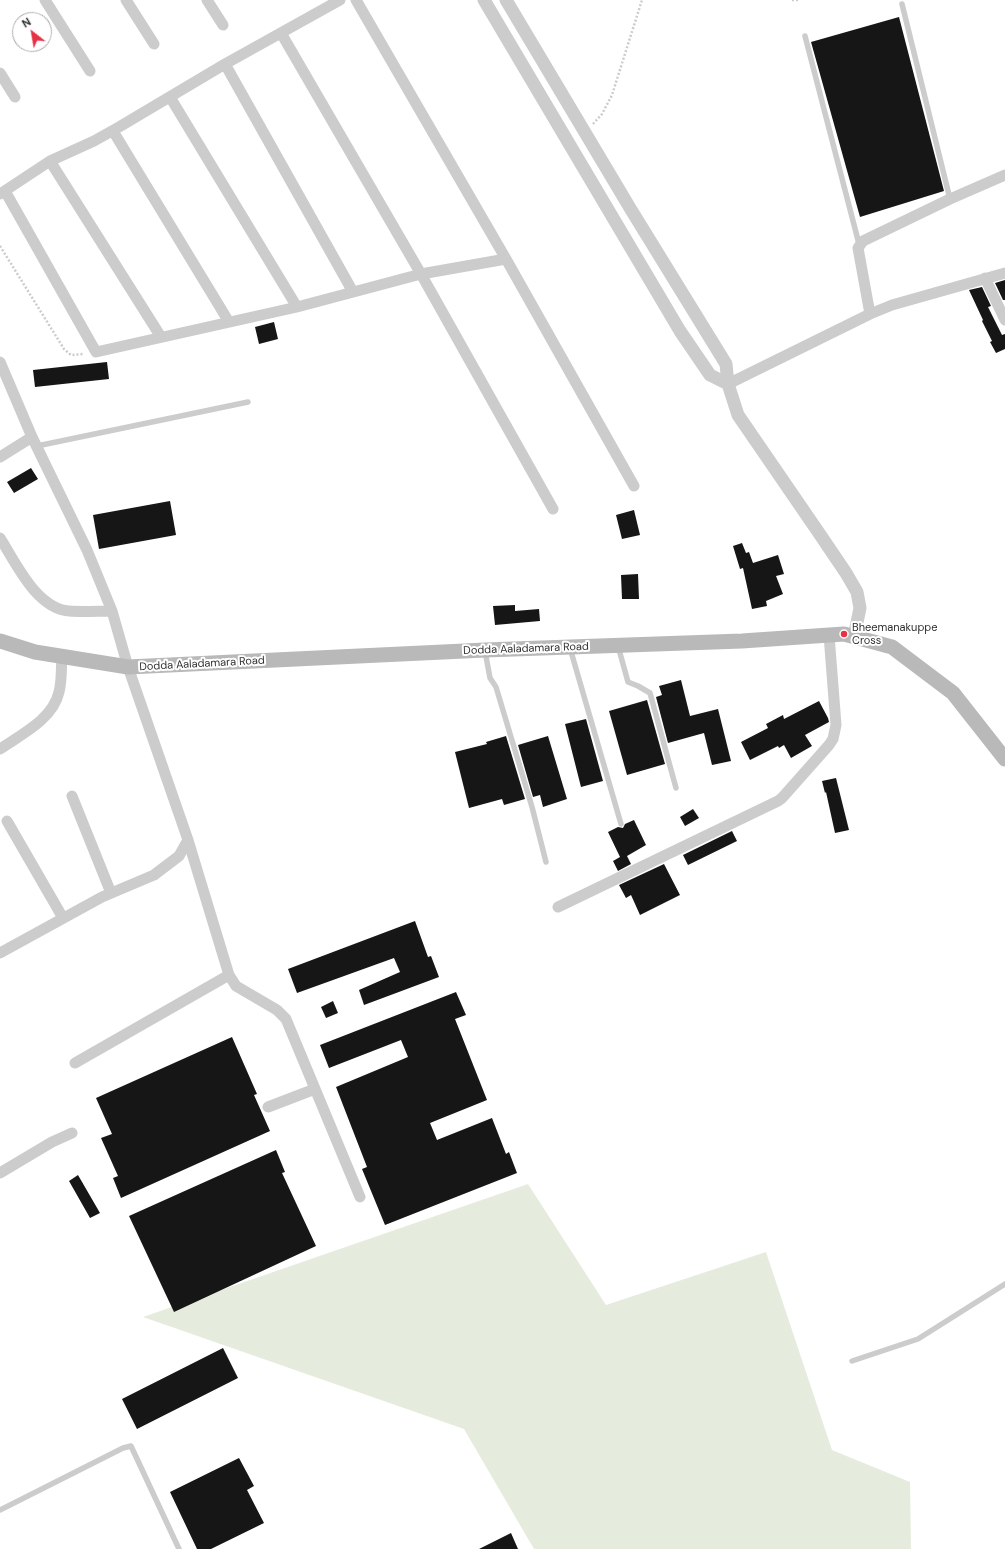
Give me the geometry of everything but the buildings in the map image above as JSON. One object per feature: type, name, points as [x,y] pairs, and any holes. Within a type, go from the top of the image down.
[{"type":"main road","name":"Dodda Aaladamara Road","points":[[0,641],[36,652],[128,667],[485,650],[618,646],[844,634],[892,647],[953,693],[1005,759]]},
{"type":"street","points":[[45,0],[90,71]]},
{"type":"street","points":[[126,0],[154,44]]},
{"type":"street","points":[[207,0],[223,25]]},
{"type":"street","points":[[340,0],[226,64],[113,131],[50,161],[2,192],[96,352],[297,307],[421,274],[506,259]]},
{"type":"street","points":[[356,0],[506,259],[634,486]]},
{"type":"street","points":[[484,0],[680,331],[710,375],[728,384]]},
{"type":"street","points":[[506,0],[726,364],[728,384],[738,416],[821,536],[857,592],[860,608],[854,637]]},
{"type":"street","points":[[281,33],[421,274],[553,509]]},
{"type":"street","points":[[226,64],[354,292]]},
{"type":"street","points":[[0,74],[15,97]]},
{"type":"street","points":[[170,97],[297,307]]},
{"type":"street","points":[[113,131],[229,322]]},
{"type":"street","points":[[50,161],[161,337]]},
{"type":"street","points":[[870,314],[858,248],[859,245],[863,241],[950,199],[1005,175]]},
{"type":"street","points":[[728,384],[870,314],[892,305],[1005,273]]},
{"type":"street","points":[[985,278],[1005,320]]},
{"type":"street","points":[[0,362],[86,550],[112,611],[128,667],[188,840],[229,975],[236,986],[277,1010],[286,1019],[360,1198]]},
{"type":"street","points":[[0,457],[35,441]]},
{"type":"street","points":[[0,538],[34,590],[44,601],[56,608],[68,611],[112,611]]},
{"type":"street","points":[[558,907],[782,798],[829,745],[834,734],[836,725],[829,635]]},
{"type":"street","points":[[0,749],[44,718],[53,706],[59,692],[62,657]]},
{"type":"street","points":[[72,796],[111,893]]},
{"type":"street","points":[[6,821],[63,918]]},
{"type":"street","points":[[0,953],[111,893],[154,876],[179,856],[188,840]]},
{"type":"street","points":[[75,1063],[229,975]]},
{"type":"street","points":[[268,1107],[315,1089]]},
{"type":"street","points":[[0,1173],[52,1142],[72,1133]]},
{"type":"lane","points":[[902,4],[950,199]]},
{"type":"lane","points":[[805,36],[859,245]]},
{"type":"lane","points":[[35,441],[248,402]]},
{"type":"lane","points":[[618,646],[628,682],[650,693],[676,788]]},
{"type":"lane","points":[[570,648],[621,824]]},
{"type":"lane","points":[[485,650],[490,678],[496,687],[532,807],[546,862]]},
{"type":"lane","points":[[852,1361],[918,1339],[1005,1284]]},
{"type":"lane","points":[[0,1510],[123,1448],[131,1446],[179,1549]]},
{"type":"path","points":[[585,133],[602,114],[612,95],[642,0]]},
{"type":"path","points":[[792,0],[800,0]]},
{"type":"path","points":[[0,246],[64,349],[71,355],[96,352]]},
{"type":"green space","points":[[528,1184],[606,1305],[766,1252],[832,1450],[910,1482],[911,1549],[534,1549],[464,1429],[143,1317]]},
{"type":"place","name":"Bheemanakuppe Cross","points":[[844,634]]}]
